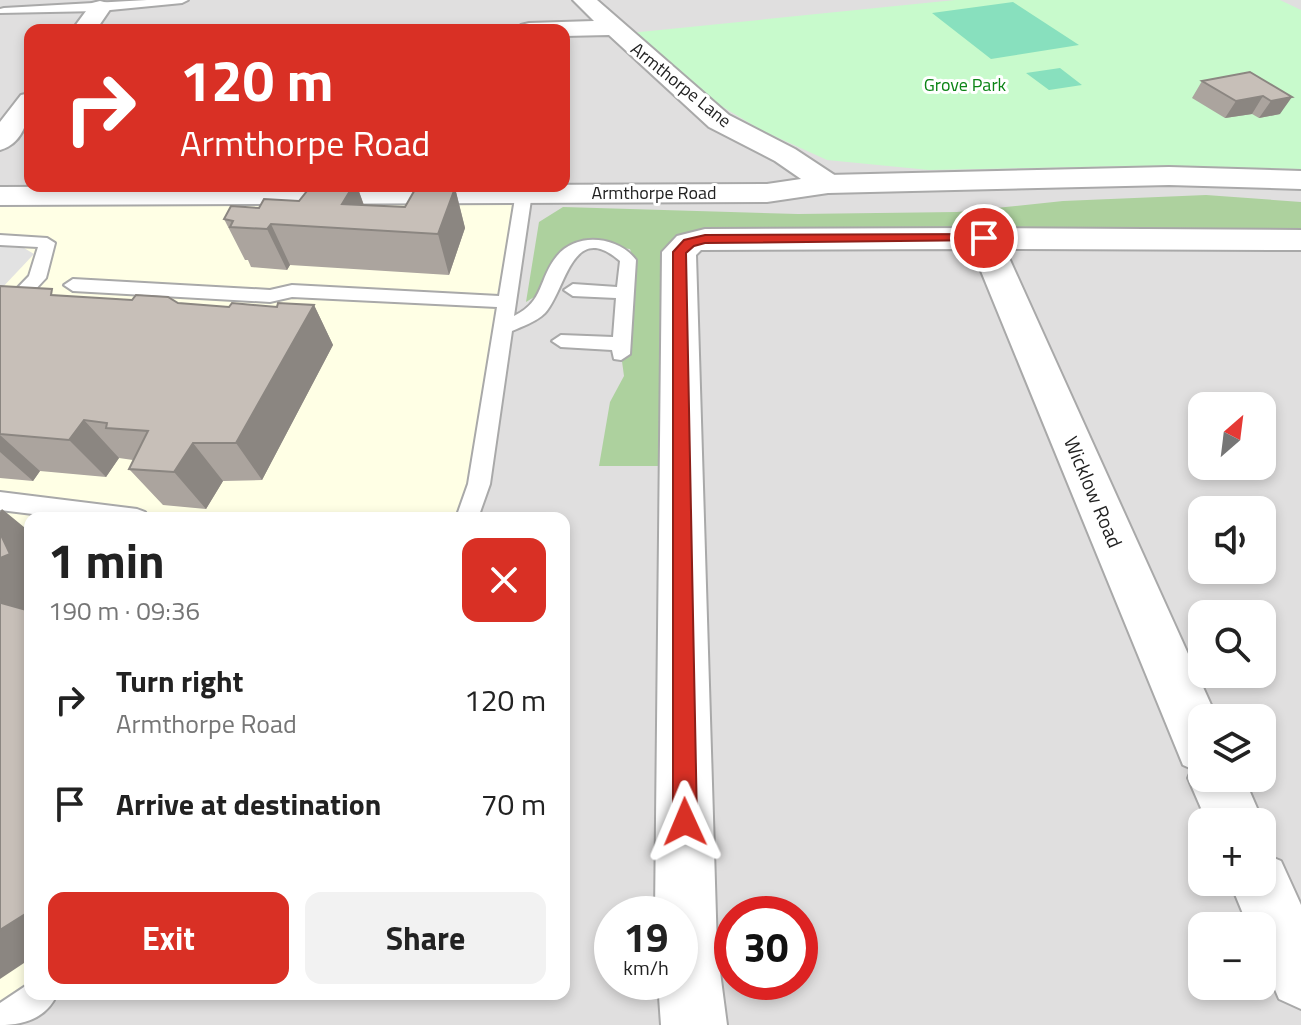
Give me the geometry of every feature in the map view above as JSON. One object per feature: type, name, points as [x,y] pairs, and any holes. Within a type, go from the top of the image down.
[{"type":"street","name":"Armthorpe Lane","points":[[584,0],[719,121],[785,155],[828,184]]},
{"type":"street","points":[[88,24],[100,8]]},
{"type":"street","points":[[570,29],[613,28]]},
{"type":"street","points":[[0,141],[24,109]]},
{"type":"street","points":[[0,172],[24,172]]},
{"type":"street","name":"Armthorpe Road","points":[[570,175],[761,176],[828,184]]},
{"type":"street","name":"Armthorpe Road","points":[[570,190],[767,193],[828,184],[1169,176],[1301,180]]},
{"type":"street","name":"Armthorpe Road","points":[[0,196],[300,192]]},
{"type":"street","name":"Wicklow Road","points":[[984,238],[1188,713]]},
{"type":"street","points":[[694,1025],[686,949],[679,252],[689,243],[705,239],[1301,240]]},
{"type":"street","points":[[1266,896],[1301,977]]},
{"type":"lane","points":[[4,11],[100,8],[182,0]]},
{"type":"lane","points":[[469,512],[479,484],[524,192]]},
{"type":"lane","points":[[0,240],[47,243],[37,278],[0,317]]},
{"type":"lane","points":[[501,329],[536,312],[546,300],[561,260],[579,247],[600,245],[618,250],[628,260],[621,349],[561,341]]},
{"type":"lane","points":[[73,285],[270,296],[292,291],[505,302]]},
{"type":"lane","points":[[573,290],[626,293]]},
{"type":"lane","points":[[0,501],[89,512]]},
{"type":"lane","points":[[0,1022],[32,1000]]},
{"type":"shaded area","points":[[0,0],[1301,0],[1301,1025],[0,1025]]},
{"type":"shaded area","points":[[524,193],[468,512],[24,512],[24,1000],[0,1022],[0,202]]},
{"type":"shaded area","points":[[0,246],[24,248],[34,254],[0,290]]},
{"type":"green space","name":"Grove Park","points":[[955,0],[1280,0],[1301,10],[1301,169],[1131,166],[929,170],[827,160],[761,130],[693,89],[630,33]]},
{"type":"green space","points":[[1013,2],[1079,45],[991,59],[932,13]]},
{"type":"green space","points":[[1060,68],[1082,85],[1049,90],[1026,73]]},
{"type":"green space","points":[[1206,195],[1301,202],[1301,232],[722,229],[676,235],[669,253],[661,466],[599,466],[610,402],[624,376],[621,354],[634,302],[635,264],[630,249],[600,247],[574,252],[562,258],[545,278],[539,294],[526,302],[539,222],[563,207],[798,214],[957,212],[1063,201]]},
{"type":"building","points":[[1250,72],[1292,97],[1271,101],[1263,96],[1236,101],[1202,81]]},
{"type":"building","points":[[306,192],[349,192],[342,204],[405,207],[414,192],[454,192],[438,234],[271,224],[267,229],[230,227],[233,221],[224,219],[231,206],[259,208],[264,199],[299,201]]},
{"type":"building","points":[[0,286],[52,289],[51,295],[132,300],[136,295],[168,297],[178,303],[229,307],[232,303],[277,307],[278,303],[314,305],[236,443],[193,443],[174,472],[129,469],[148,431],[106,428],[107,423],[84,420],[69,440],[0,434]]},
{"type":"building","points":[[0,536],[10,554],[0,558]]},
{"type":"building","points":[[0,599],[1,603],[24,609],[24,915],[0,930]]},
{"type":"route","points":[[685,822],[679,252],[689,243],[705,239],[984,238]]}]
